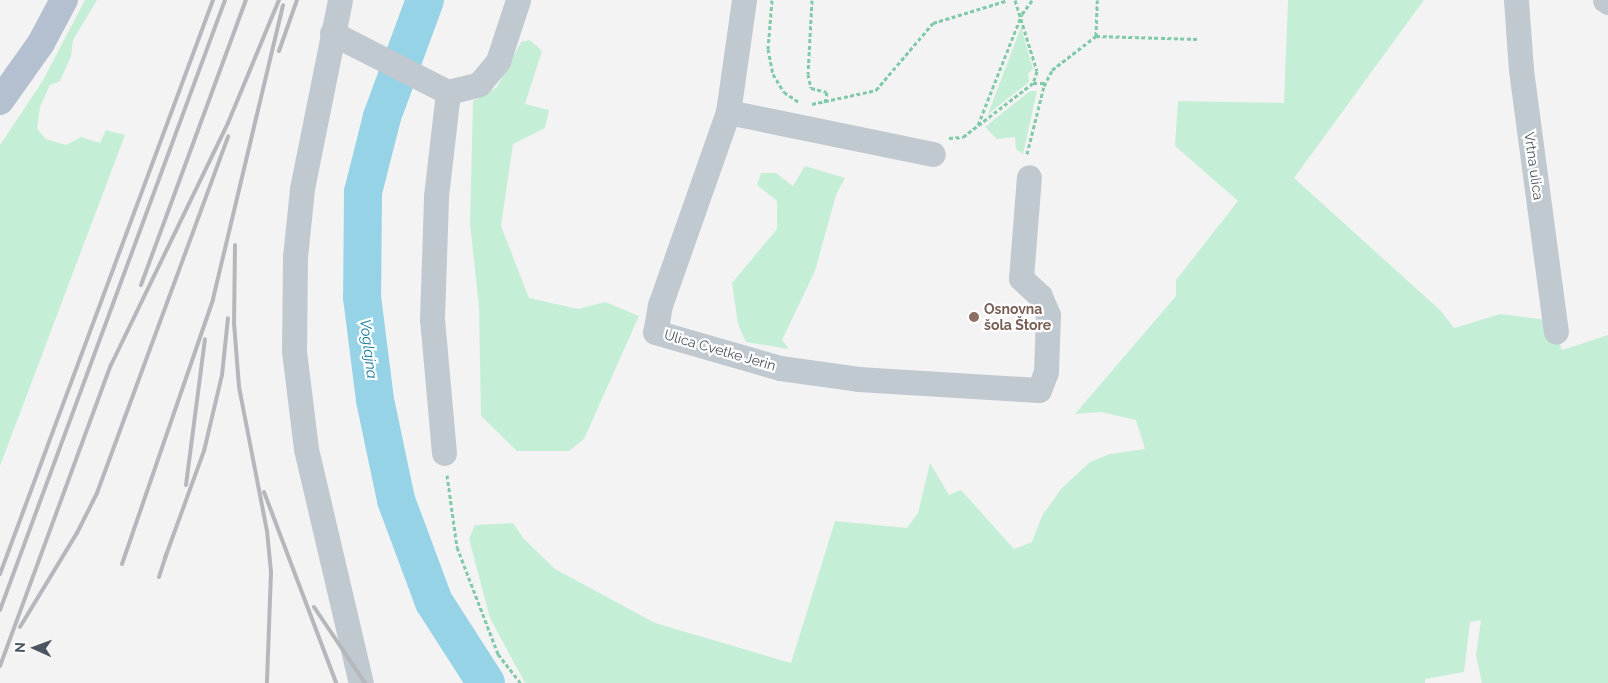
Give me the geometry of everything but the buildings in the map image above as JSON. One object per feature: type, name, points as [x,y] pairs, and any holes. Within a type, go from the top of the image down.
[{"type":"main road","points":[[0,101],[41,43],[64,0]]},
{"type":"street","points":[[340,0],[332,32],[302,189],[295,257],[294,351],[306,449],[361,683]]},
{"type":"street","points":[[332,32],[448,92],[479,84],[498,61],[518,0]]},
{"type":"street","name":"Ulica Cvetke Jerin","points":[[744,0],[728,112],[660,304],[655,332],[780,368],[858,378],[1038,390],[1046,372],[1048,315],[1040,296],[1021,278],[1030,177]]},
{"type":"street","name":"Vrtna ulica","points":[[1516,0],[1521,70],[1556,332]]},
{"type":"street","points":[[444,453],[432,320],[436,196],[448,92]]},
{"type":"street","points":[[728,112],[927,152]]},
{"type":"path","points":[[772,0],[768,50],[773,74],[784,92],[804,105],[825,103],[876,90],[933,23],[1008,0]]},
{"type":"path","points":[[812,0],[808,74],[811,88],[827,92],[825,103]]},
{"type":"path","points":[[927,152],[933,139],[963,137],[1033,83],[1037,71],[1022,14],[1016,0]]},
{"type":"path","points":[[977,126],[1022,14],[1032,0]]},
{"type":"path","points":[[1096,36],[1097,0]]},
{"type":"path","points":[[1030,177],[1027,153],[1045,83],[1052,70],[1096,36],[1199,39]]},
{"type":"path","points":[[1033,83],[1045,83]]},
{"type":"path","points":[[444,453],[457,546],[498,654],[521,683]]},
{"type":"green space","points":[[85,0],[97,0],[73,40],[71,56],[60,81],[50,85],[40,107],[37,129],[46,139],[66,145],[81,137],[100,143],[106,130],[125,135],[0,466],[0,145],[42,82]]},
{"type":"green space","points":[[1288,0],[1424,0],[1294,178],[1441,311],[1454,328],[1500,314],[1547,320],[1556,332],[1562,350],[1608,335],[1608,683],[1482,683],[1476,655],[1481,620],[1470,622],[1464,672],[1425,679],[1425,683],[525,683],[490,618],[469,539],[475,525],[513,523],[524,539],[555,569],[655,623],[791,663],[835,521],[907,528],[918,513],[930,463],[949,495],[961,490],[1014,549],[1032,542],[1042,516],[1061,489],[1090,462],[1110,454],[1145,449],[1136,420],[1101,412],[1075,414],[1176,296],[1176,280],[1238,201],[1175,146],[1178,101],[1284,103]]},
{"type":"green space","points":[[1021,27],[1033,69],[1028,74],[1029,82],[988,114]]},
{"type":"green space","points":[[530,40],[542,51],[525,104],[549,110],[545,128],[513,144],[501,226],[529,298],[578,309],[605,302],[639,316],[584,439],[569,451],[517,451],[481,416],[479,307],[470,223],[473,101],[497,87],[521,42]]},
{"type":"green space","points":[[1030,91],[1037,91],[1023,154],[1016,149],[1015,137],[997,139],[985,127]]},
{"type":"green space","points":[[805,166],[845,178],[836,195],[815,271],[782,340],[789,349],[746,342],[738,324],[732,283],[777,229],[777,201],[757,185],[761,173],[776,173],[793,186]]},
{"type":"waterway","name":"Voglajna","points":[[425,0],[382,117],[363,192],[362,297],[375,400],[396,500],[434,602],[486,683]]},
{"type":"railway","points":[[0,574],[213,0]]},
{"type":"railway","points":[[0,610],[225,0]]},
{"type":"railway","points":[[141,285],[246,0]]},
{"type":"railway","points":[[0,666],[111,365],[228,123],[279,0]]},
{"type":"railway","points":[[279,51],[297,0]]},
{"type":"railway","points":[[122,564],[213,299],[283,5]]},
{"type":"railway","points":[[20,627],[77,533],[97,493],[228,136]]},
{"type":"railway","points":[[235,245],[234,323],[239,387],[267,531],[271,572],[267,683]]},
{"type":"railway","points":[[165,558],[204,451],[222,375],[228,318]]},
{"type":"railway","points":[[186,485],[205,339]]},
{"type":"railway","points":[[264,492],[336,683]]},
{"type":"railway","points":[[159,577],[167,553]]},
{"type":"railway","points":[[314,607],[365,683]]},
{"type":"place","name":"Osnovna šola Štore","points":[[974,317]]}]
